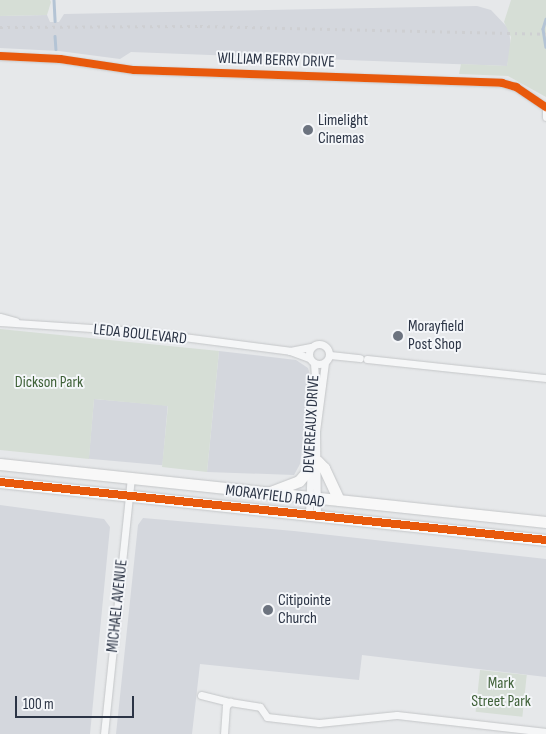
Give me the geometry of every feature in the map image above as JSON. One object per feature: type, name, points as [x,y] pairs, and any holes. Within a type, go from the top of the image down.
[{"type":"main road","name":"MORAYFIELD ROAD","points":[[0,464],[546,522]]},
{"type":"main road","points":[[268,493],[299,481],[313,465],[324,468],[340,500]]},
{"type":"main road","name":"MORAYFIELD ROAD","points":[[0,482],[130,494],[546,540]]},
{"type":"street","name":"WILLIAM BERRY DRIVE","points":[[0,56],[60,59],[142,70],[502,83],[516,87],[546,107]]},
{"type":"street","points":[[546,107],[546,117]]},
{"type":"street","name":"LEDA BOULEVARD","points":[[0,317],[20,323]]},
{"type":"street","name":"LEDA BOULEVARD","points":[[0,322],[137,331],[290,351],[312,360]]},
{"type":"street","points":[[311,347],[323,344],[330,355]]},
{"type":"street","name":"LEDA BOULEVARD","points":[[290,351],[311,347]]},
{"type":"street","name":"DEVEREAUX DRIVE","points":[[311,347],[317,380],[313,515]]},
{"type":"street","points":[[330,355],[546,378]]},
{"type":"street","points":[[312,360],[325,363],[330,355]]},
{"type":"street","name":"DEVEREAUX DRIVE","points":[[313,497],[316,431],[325,363]]},
{"type":"street","name":"MICHAEL AVENUE","points":[[104,734],[132,478]]},
{"type":"street","points":[[201,695],[260,707],[267,717],[328,723],[397,715],[546,732]]},
{"type":"street","points":[[224,734],[226,706],[230,702]]},
{"type":"shaded area","points":[[477,6],[491,10],[509,29],[511,48],[507,66],[131,52],[120,59],[59,51],[0,48],[0,16],[47,15],[50,22],[59,22],[64,14]]},
{"type":"shaded area","points":[[219,351],[296,360],[308,368],[311,379],[300,464],[294,475],[207,472]]},
{"type":"shaded area","points":[[94,399],[168,405],[162,465],[89,459]]},
{"type":"shaded area","points":[[0,505],[104,519],[110,527],[90,734],[0,734]]},
{"type":"shaded area","points":[[143,518],[294,531],[546,559],[546,677],[362,655],[359,680],[200,664],[192,734],[116,734],[138,525]]},
{"type":"green space","points":[[0,0],[50,0],[51,2],[47,15],[0,16]]},
{"type":"green space","points":[[511,0],[546,0],[546,97],[508,76],[459,74],[461,64],[507,66],[511,37],[504,22]]},
{"type":"green space","name":"Dickson Park","points":[[0,329],[219,351],[207,472],[162,467],[168,406],[94,399],[89,459],[0,450]]},
{"type":"green space","name":"Mark Street Park","points":[[480,670],[527,675],[522,717],[476,712]]},
{"type":"waterway","points":[[54,0],[55,21]]},
{"type":"waterway","points":[[546,19],[543,29],[546,47]]},
{"type":"waterway","points":[[55,36],[56,49]]},
{"type":"railway","points":[[0,27],[200,26],[546,34]]},
{"type":"cycle path","points":[[0,56],[60,59],[134,70],[502,83],[516,87],[546,107]]},
{"type":"cycle path","points":[[0,482],[546,540]]},
{"type":"place","name":"Limelight Cinemas","points":[[308,130]]},
{"type":"place","name":"Morayfield Post Shop","points":[[398,336]]},
{"type":"place","name":"Citipointe Church","points":[[268,610]]}]
